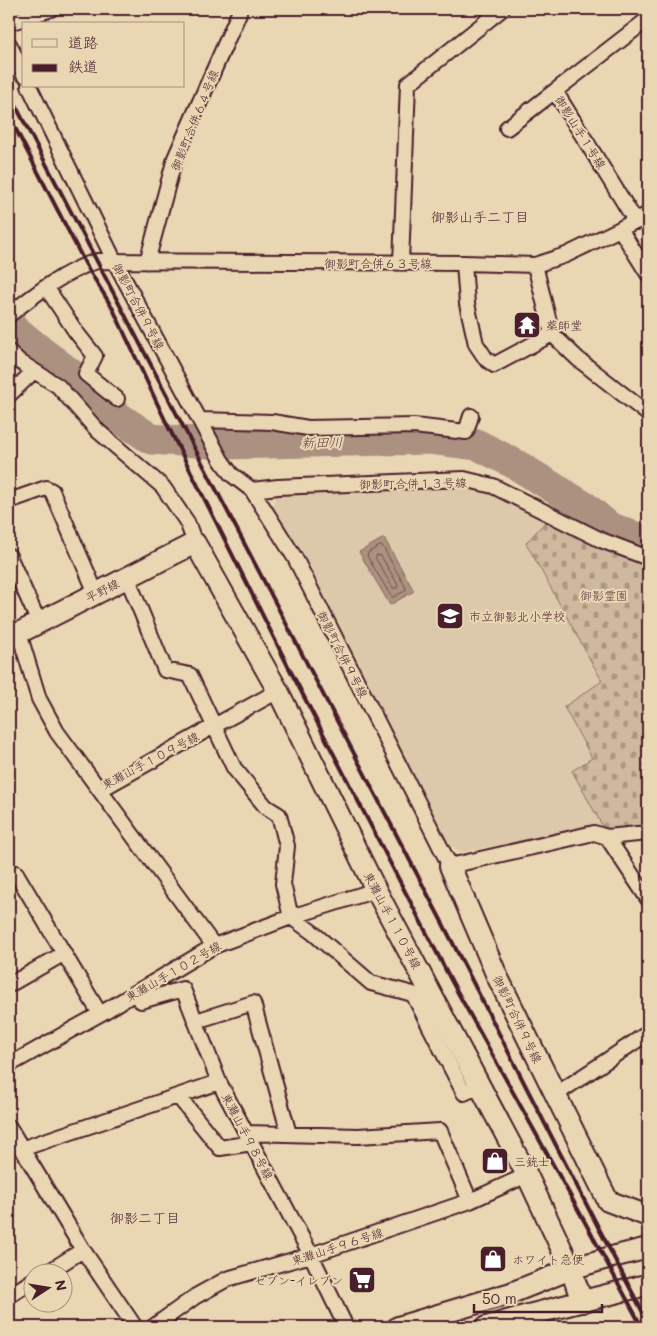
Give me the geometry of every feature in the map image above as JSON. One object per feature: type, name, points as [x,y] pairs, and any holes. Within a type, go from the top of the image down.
[{"type":"street","points":[[9,23],[51,9]]},
{"type":"street","name":"御影町合併６４号線","points":[[147,262],[176,158],[239,14],[239,9]]},
{"type":"street","points":[[401,263],[408,84],[502,9]]},
{"type":"street","name":"御影山手１号線","points":[[642,218],[555,91],[648,20]]},
{"type":"street","points":[[9,44],[22,71]]},
{"type":"street","name":"御影町合併９号線","points":[[31,88],[115,262],[221,460],[231,474],[252,490],[295,558],[450,866],[497,976],[608,1201],[648,1216]]},
{"type":"street","points":[[507,128],[555,91]]},
{"type":"street","name":"御影町合併６３号線","points":[[46,288],[86,264],[97,261],[535,265],[566,255],[642,218]]},
{"type":"street","points":[[620,230],[648,274]]},
{"type":"street","points":[[464,263],[467,304],[476,344],[486,359],[494,365],[552,334]]},
{"type":"street","points":[[535,265],[552,334],[578,359],[648,414]]},
{"type":"street","points":[[10,311],[46,288],[95,356],[86,374],[117,398]]},
{"type":"street","points":[[9,352],[20,362],[58,386],[98,431],[163,487],[187,522],[195,543]]},
{"type":"street","points":[[9,395],[34,371]]},
{"type":"street","points":[[203,425],[272,422],[308,428],[414,426],[466,432],[471,416]]},
{"type":"street","name":"御影町合併１３号線","points":[[252,490],[464,479],[493,486],[601,540],[648,558]]},
{"type":"street","points":[[9,501],[46,488],[52,491],[96,593]]},
{"type":"street","name":"平野線","points":[[14,635],[195,543]]},
{"type":"street","name":"東灘山手１１０号線","points":[[195,543],[278,691],[376,890],[527,1175],[572,1269],[582,1302]]},
{"type":"street","points":[[9,556],[39,623]]},
{"type":"street","points":[[127,577],[165,670],[190,675],[234,768],[266,807],[279,815],[288,846],[283,884],[291,917],[312,932],[371,983],[413,994],[464,1093],[480,1086]]},
{"type":"street","name":"東灘山手１０９号線","points":[[14,635],[47,715],[57,732],[100,790],[278,691]]},
{"type":"street","points":[[100,790],[214,946]]},
{"type":"street","points":[[450,866],[594,833],[607,837],[648,832]]},
{"type":"street","points":[[607,837],[648,899]]},
{"type":"street","points":[[9,877],[16,873],[100,1014]]},
{"type":"street","name":"東灘山手１０２号線","points":[[9,1065],[100,1014],[214,946],[291,917],[376,890]]},
{"type":"street","points":[[9,985],[64,954]]},
{"type":"street","name":"東灘山手９８号線","points":[[134,993],[142,1001],[183,989],[219,1082],[311,1255],[346,1327]]},
{"type":"street","points":[[196,1021],[253,1003],[289,1134]]},
{"type":"street","points":[[556,1094],[648,1033]]},
{"type":"street","points":[[22,1149],[219,1082]]},
{"type":"street","points":[[178,1096],[220,1148],[249,1138],[289,1134],[358,1136],[440,1131],[470,1201]]},
{"type":"street","points":[[9,1127],[83,1250],[135,1327]]},
{"type":"street","name":"東灘山手９６号線","points":[[153,1327],[196,1296],[227,1279],[311,1255],[470,1201],[527,1175]]},
{"type":"street","points":[[398,1327],[511,1293],[572,1269],[648,1248]]},
{"type":"street","points":[[61,1264],[83,1250]]},
{"type":"street","points":[[486,1327],[519,1323],[582,1302],[648,1286]]},
{"type":"street","points":[[9,1296],[22,1288]]},
{"type":"street","points":[[511,1293],[519,1323]]},
{"type":"shaded area","name":"市立御影北小学校","points":[[471,488],[507,496],[548,519],[526,543],[602,681],[564,707],[592,758],[572,772],[602,825],[462,852],[449,845],[300,552],[273,508],[277,489]]},
{"type":"green space","name":"御影霊園","points":[[548,519],[620,554],[648,565],[648,828],[603,833],[602,825],[572,771],[592,758],[564,707],[602,681],[526,543]]},
{"type":"water","points":[[384,538],[414,591],[390,605],[359,552]]},
{"type":"waterway","name":"新田川","points":[[9,325],[75,377],[118,417],[151,439],[226,444],[430,439],[478,445],[515,464],[585,507],[609,527],[648,542]]},
{"type":"railway","points":[[9,93],[441,920],[648,1322]]},
{"type":"railway","points":[[9,116],[86,265],[113,309],[165,420],[288,666],[452,982],[642,1327]]},
{"type":"place","name":"薬師堂","points":[[527,325]]},
{"type":"place","name":"市立御影北小学校","points":[[450,616]]},
{"type":"place","name":"三銃士","points":[[495,1161]]},
{"type":"place","name":"ホワイト急便","points":[[493,1259]]},
{"type":"place","name":"セブン-イレブン","points":[[362,1280]]},
{"type":"district","name":"御影山手二丁目","points":[[480,216]]},
{"type":"district","name":"御影二丁目","points":[[145,1217]]}]
